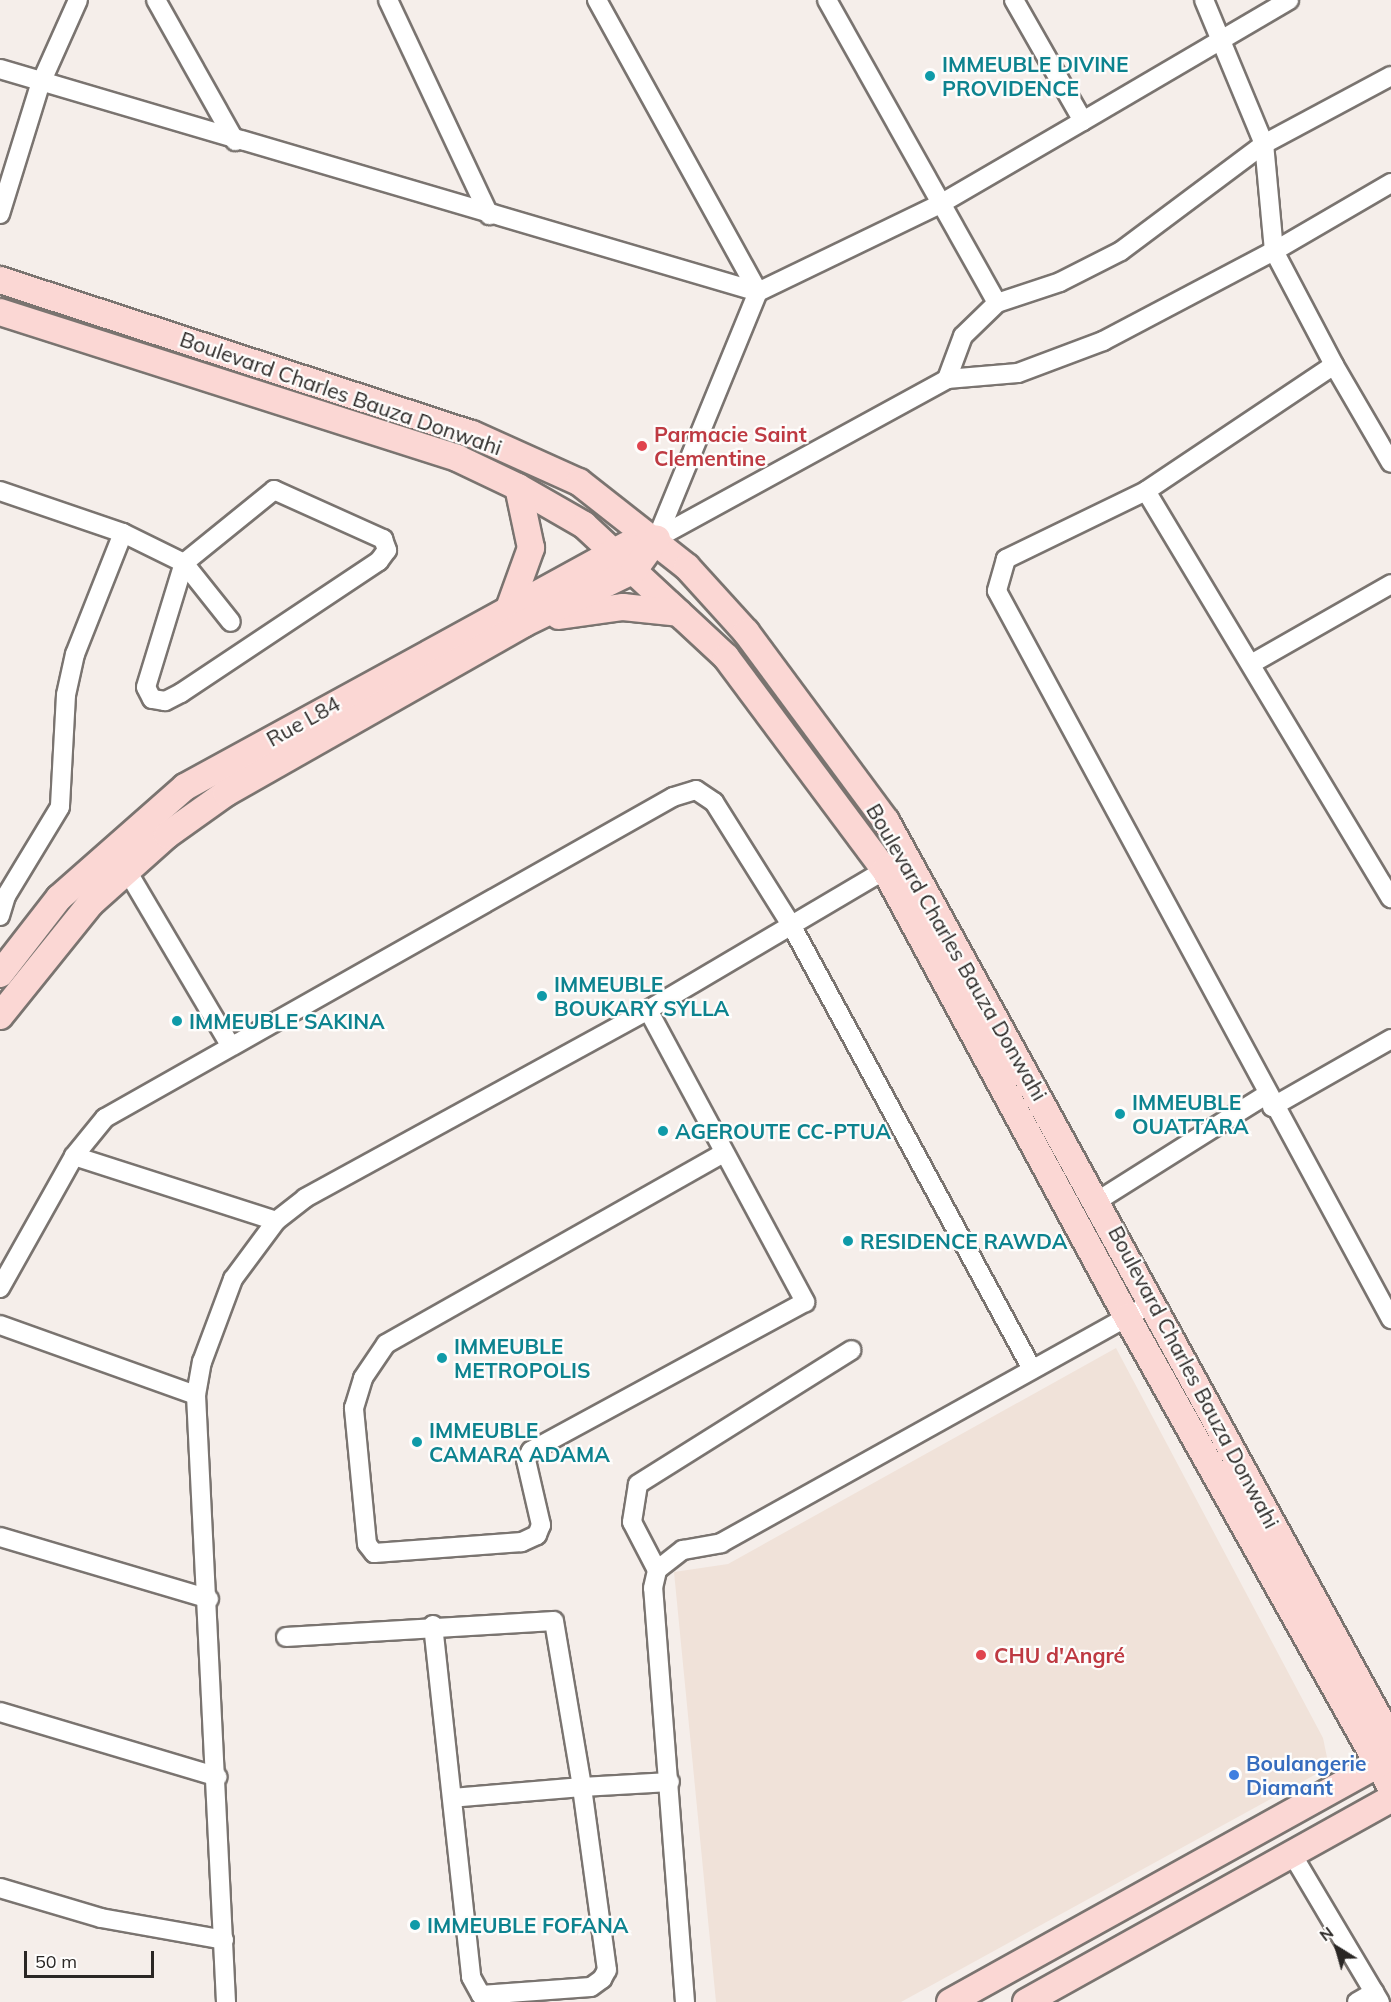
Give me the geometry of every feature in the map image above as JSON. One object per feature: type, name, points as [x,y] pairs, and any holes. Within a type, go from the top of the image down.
[{"type":"main road","name":"Boulevard Charles Bauza Donwahi","points":[[0,280],[472,434],[579,482],[657,538],[746,632],[886,821],[1099,1200],[1391,1740]]},
{"type":"main road","name":"Boulevard Charles Bauza Donwahi","points":[[0,312],[457,458],[518,487],[613,549],[726,657],[885,870],[1127,1317],[1385,1761],[1391,1787]]},
{"type":"main road","points":[[517,615],[531,548],[518,487]]},
{"type":"main road","name":"Rue L84","points":[[4,960],[109,848],[185,787],[517,615],[613,549],[657,538]]},
{"type":"main road","points":[[0,1016],[33,971],[126,869],[226,793],[517,615],[634,570],[657,538]]},
{"type":"main road","points":[[517,615],[623,607],[679,613]]},
{"type":"main road","points":[[950,2002],[983,1994],[1385,1761]]},
{"type":"main road","points":[[1026,2002],[1391,1799]]},
{"type":"street","points":[[0,214],[40,85],[78,0]]},
{"type":"street","points":[[156,0],[235,141]]},
{"type":"street","points":[[388,0],[489,215]]},
{"type":"street","points":[[597,0],[758,292]]},
{"type":"street","points":[[827,0],[997,303]]},
{"type":"street","points":[[1014,0],[1083,122]]},
{"type":"street","points":[[1204,0],[1264,144],[1274,251],[1334,365],[1391,463]]},
{"type":"street","points":[[657,538],[758,292],[942,202],[1222,42],[1289,0]]},
{"type":"street","points":[[0,69],[40,85],[758,292]]},
{"type":"street","points":[[947,379],[963,336],[997,303],[1060,282],[1121,251],[1264,144],[1391,76]]},
{"type":"street","points":[[657,538],[947,379],[1018,373],[1102,341],[1274,251],[1391,183]]},
{"type":"street","points":[[1334,365],[1146,491],[1006,559],[997,591],[1269,1101],[1391,1319]]},
{"type":"street","points":[[273,490],[383,539],[387,550],[379,561],[181,693],[165,701],[152,699],[146,687],[184,563],[273,490]]},
{"type":"street","points":[[0,491],[123,533],[184,563],[231,622]]},
{"type":"street","points":[[1146,491],[1391,897]]},
{"type":"street","points":[[0,916],[6,896],[60,807],[66,695],[75,654],[123,533]]},
{"type":"street","points":[[1251,664],[1391,584]]},
{"type":"street","points":[[0,1288],[74,1156],[105,1118],[230,1045],[673,797],[696,790],[714,802],[790,923],[1032,1369]]},
{"type":"street","points":[[126,869],[230,1045]]},
{"type":"street","points":[[226,2002],[218,1777],[196,1395],[202,1362],[233,1279],[276,1221],[305,1198],[648,1010],[790,923],[885,870]]},
{"type":"street","points":[[648,1010],[805,1302],[531,1451],[526,1460],[541,1525],[537,1535],[522,1542],[374,1553],[366,1544],[354,1408],[363,1378],[386,1344],[723,1153]]},
{"type":"street","points":[[1099,1200],[1269,1101],[1391,1039]]},
{"type":"street","points":[[74,1156],[276,1221]]},
{"type":"street","points":[[657,1570],[683,1551],[721,1543],[1153,1303]]},
{"type":"street","points":[[0,1325],[196,1395]]},
{"type":"street","points":[[685,2002],[670,1782],[653,1588],[657,1570],[632,1522],[638,1484],[852,1350]]},
{"type":"street","points":[[0,1537],[209,1599]]},
{"type":"street","points":[[286,1637],[433,1625],[554,1622],[582,1787],[607,1970],[591,1987],[481,1995],[471,1977],[433,1625]]},
{"type":"street","points":[[0,1712],[218,1777]]},
{"type":"street","points":[[452,1798],[670,1782]]},
{"type":"street","points":[[1292,1854],[1377,1997],[1357,2002]]},
{"type":"street","points":[[0,1888],[100,1918],[224,1940]]},
{"type":"shaded area","name":"CHU d'Angré","points":[[1116,1348],[1323,1738],[1329,1767],[901,2002],[716,2002],[674,1572],[728,1564]]},
{"type":"place","name":"IMMEUBLE DIVINE PROVIDENCE","points":[[930,76]]},
{"type":"place","name":"Parmacie Saint Clementine","points":[[642,446]]},
{"type":"place","name":"IMMEUBLE BOUKARY SYLLA","points":[[542,996]]},
{"type":"place","name":"IMMEUBLE SAKINA","points":[[177,1021]]},
{"type":"place","name":"IMMEUBLE OUATTARA","points":[[1120,1114]]},
{"type":"place","name":"AGEROUTE CC-PTUA","points":[[663,1131]]},
{"type":"place","name":"RESIDENCE RAWDA","points":[[848,1241]]},
{"type":"place","name":"IMMEUBLE METROPOLIS","points":[[442,1358]]},
{"type":"place","name":"IMMEUBLE CAMARA ADAMA","points":[[417,1442]]},
{"type":"place","name":"CHU d'Angré","points":[[981,1655]]},
{"type":"place","name":"Boulangerie Diamant","points":[[1234,1775]]},
{"type":"place","name":"IMMEUBLE FOFANA","points":[[415,1925]]}]
